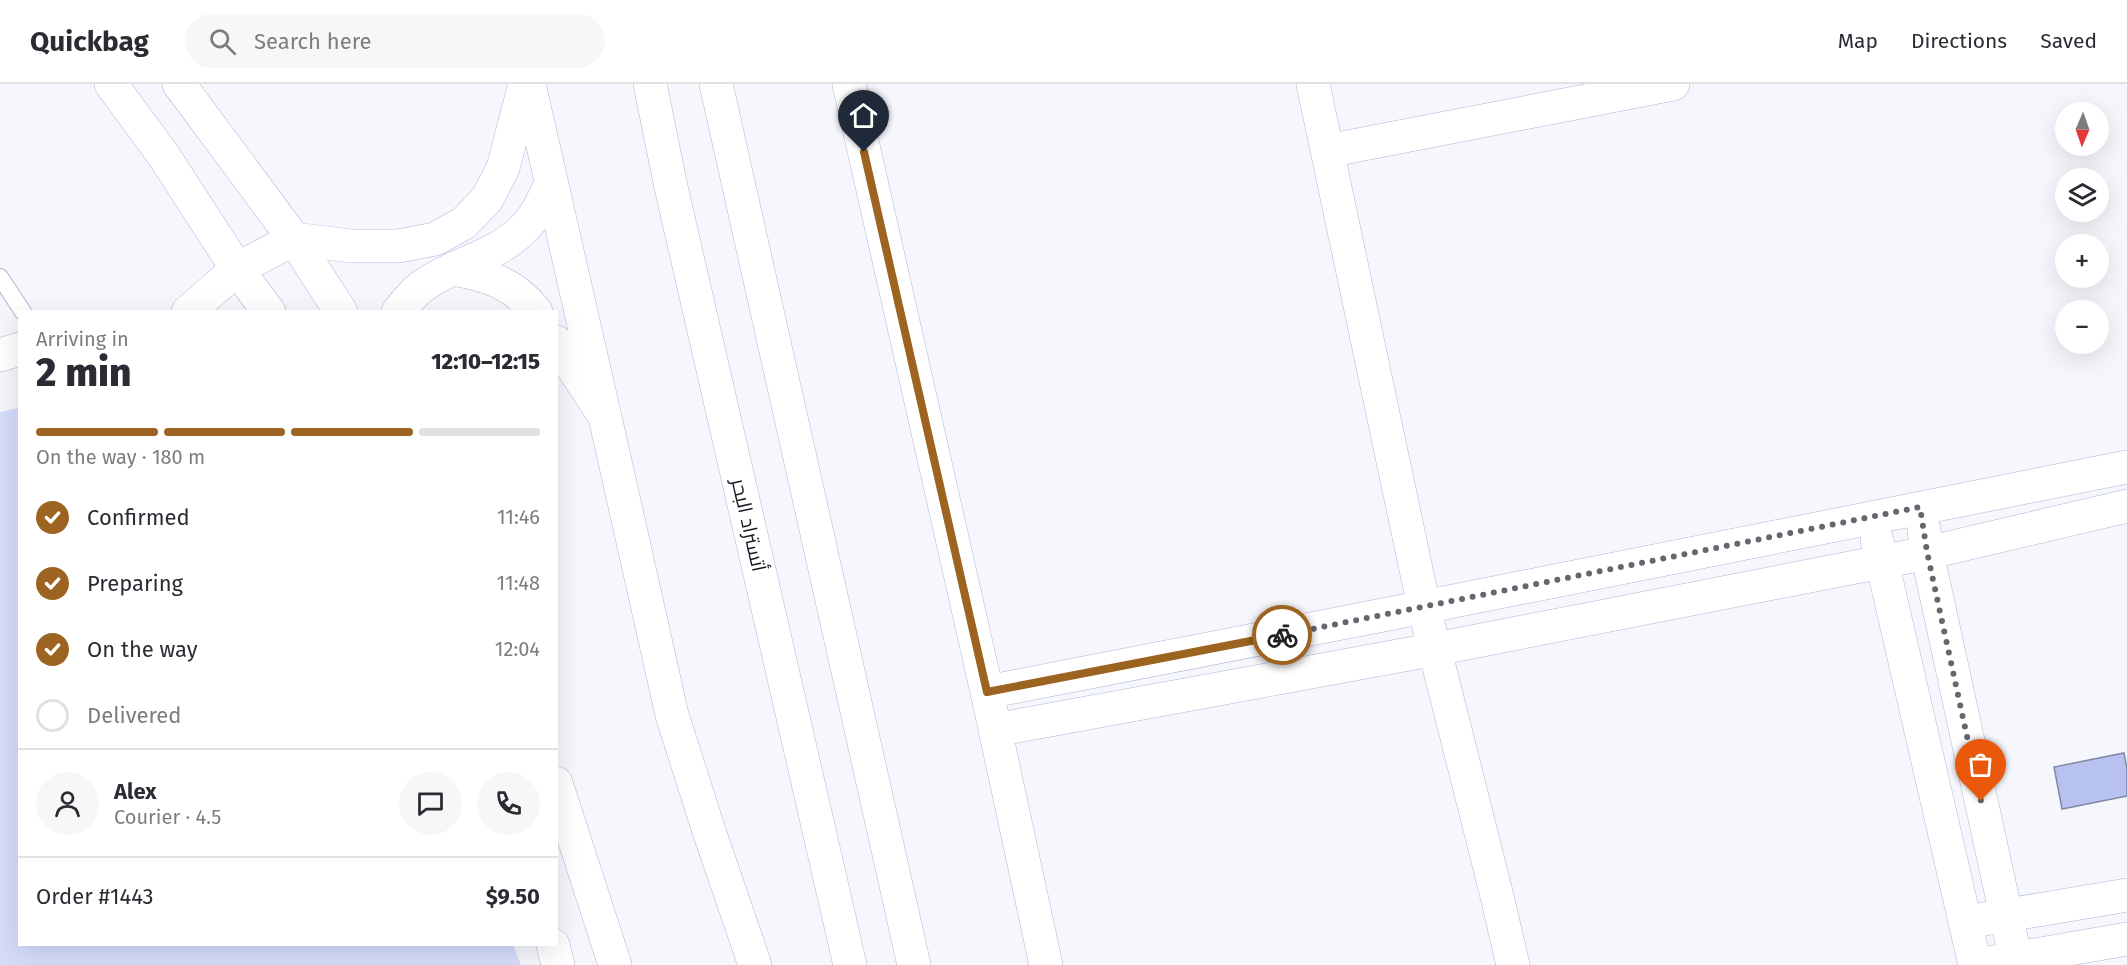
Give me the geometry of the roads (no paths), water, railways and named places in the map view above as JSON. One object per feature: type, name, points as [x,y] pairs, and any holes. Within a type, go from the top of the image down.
[{"type":"main road","points":[[111,84],[164,156],[237,269],[268,310]]},
{"type":"main road","points":[[179,84],[294,239],[340,310]]},
{"type":"main road","points":[[190,310],[237,269],[294,239],[351,246],[398,246],[435,239],[464,223],[487,199],[503,168],[527,84]]},
{"type":"main road","points":[[527,84],[672,715],[755,965]]},
{"type":"main road","name":"أتستراد البحر","points":[[650,84],[676,211],[850,965]]},
{"type":"main road","points":[[716,84],[914,965]]},
{"type":"main road","points":[[849,84],[987,692],[1046,965]]},
{"type":"main road","points":[[1313,84],[1424,608],[1436,649],[1512,965]]},
{"type":"main road","points":[[1327,151],[1673,84]]},
{"type":"main road","points":[[400,310],[411,296],[427,283],[492,253],[511,241],[528,225],[541,206],[551,183]]},
{"type":"main road","points":[[453,270],[498,279],[515,290],[534,310]]},
{"type":"main road","points":[[558,345],[605,417]]},
{"type":"main road","points":[[0,355],[18,350]]},
{"type":"main road","points":[[987,692],[1424,608],[2127,467]]},
{"type":"main road","points":[[995,730],[1436,649],[1927,552],[2127,506]]},
{"type":"main road","points":[[1920,507],[1927,552],[2016,961]]},
{"type":"main road","points":[[1872,518],[1975,965]]},
{"type":"main road","points":[[558,789],[615,965]]},
{"type":"main road","points":[[1966,923],[2127,895]]},
{"type":"main road","points":[[1981,965],[2016,961],[2127,939]]},
{"type":"main road","points":[[553,946],[558,965]]},
{"type":"lane","points":[[0,277],[22,310]]}]
